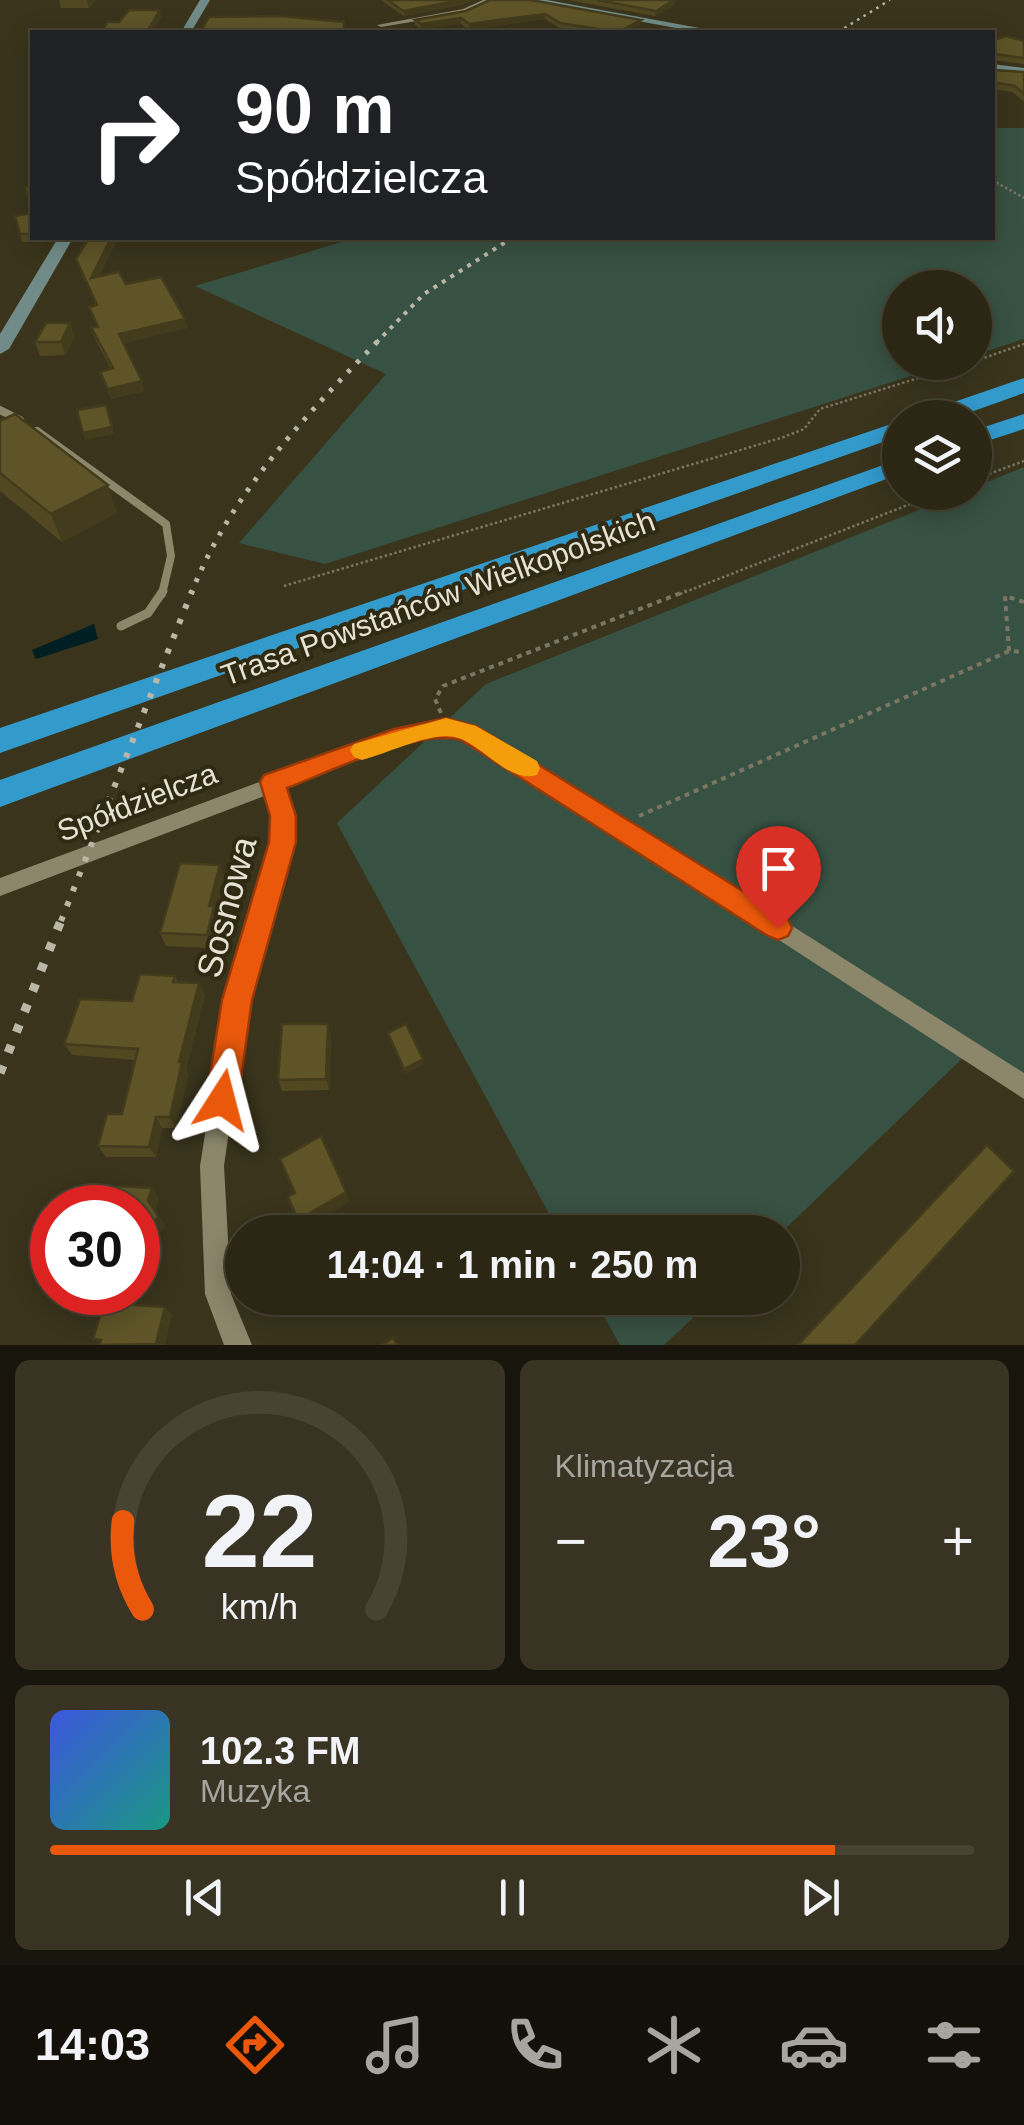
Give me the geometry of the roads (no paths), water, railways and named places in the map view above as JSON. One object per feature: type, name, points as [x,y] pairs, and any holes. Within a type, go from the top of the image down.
[{"type":"highway","points":[[981,400],[1024,385]]},
{"type":"highway","points":[[992,432],[1024,420]]},
{"type":"highway","name":"Trasa Powstańców Wielkopolskich","points":[[0,741],[882,434]]},
{"type":"highway","name":"Trasa Powstańców Wielkopolskich","points":[[0,794],[882,473]]},
{"type":"street","points":[[187,30],[205,0]]},
{"type":"street","points":[[381,25],[465,11],[489,0]]},
{"type":"street","points":[[528,0],[703,30]]},
{"type":"street","points":[[995,68],[1024,72]]},
{"type":"street","points":[[0,349],[65,240]]},
{"type":"street","name":"Spółdzielcza","points":[[0,887],[273,782],[394,739],[446,727],[468,732],[502,751],[1024,1087]]},
{"type":"street","name":"Sosnowa","points":[[238,1345],[218,1294],[212,1166],[237,1000],[282,842],[283,816],[273,782]]},
{"type":"lane","points":[[0,410],[25,423],[166,524],[174,540],[164,584],[150,612],[121,626]]},
{"type":"water","points":[[94,624],[98,639],[36,659],[32,650]]},
{"type":"railway","points":[[841,30],[890,0]]},
{"type":"railway","points":[[376,343],[424,294],[509,240]]},
{"type":"railway","points":[[191,594],[207,557],[248,490],[297,427],[379,340]]},
{"type":"railway","points":[[61,921],[192,591]]},
{"type":"railway","points":[[0,1073],[62,918]]}]
